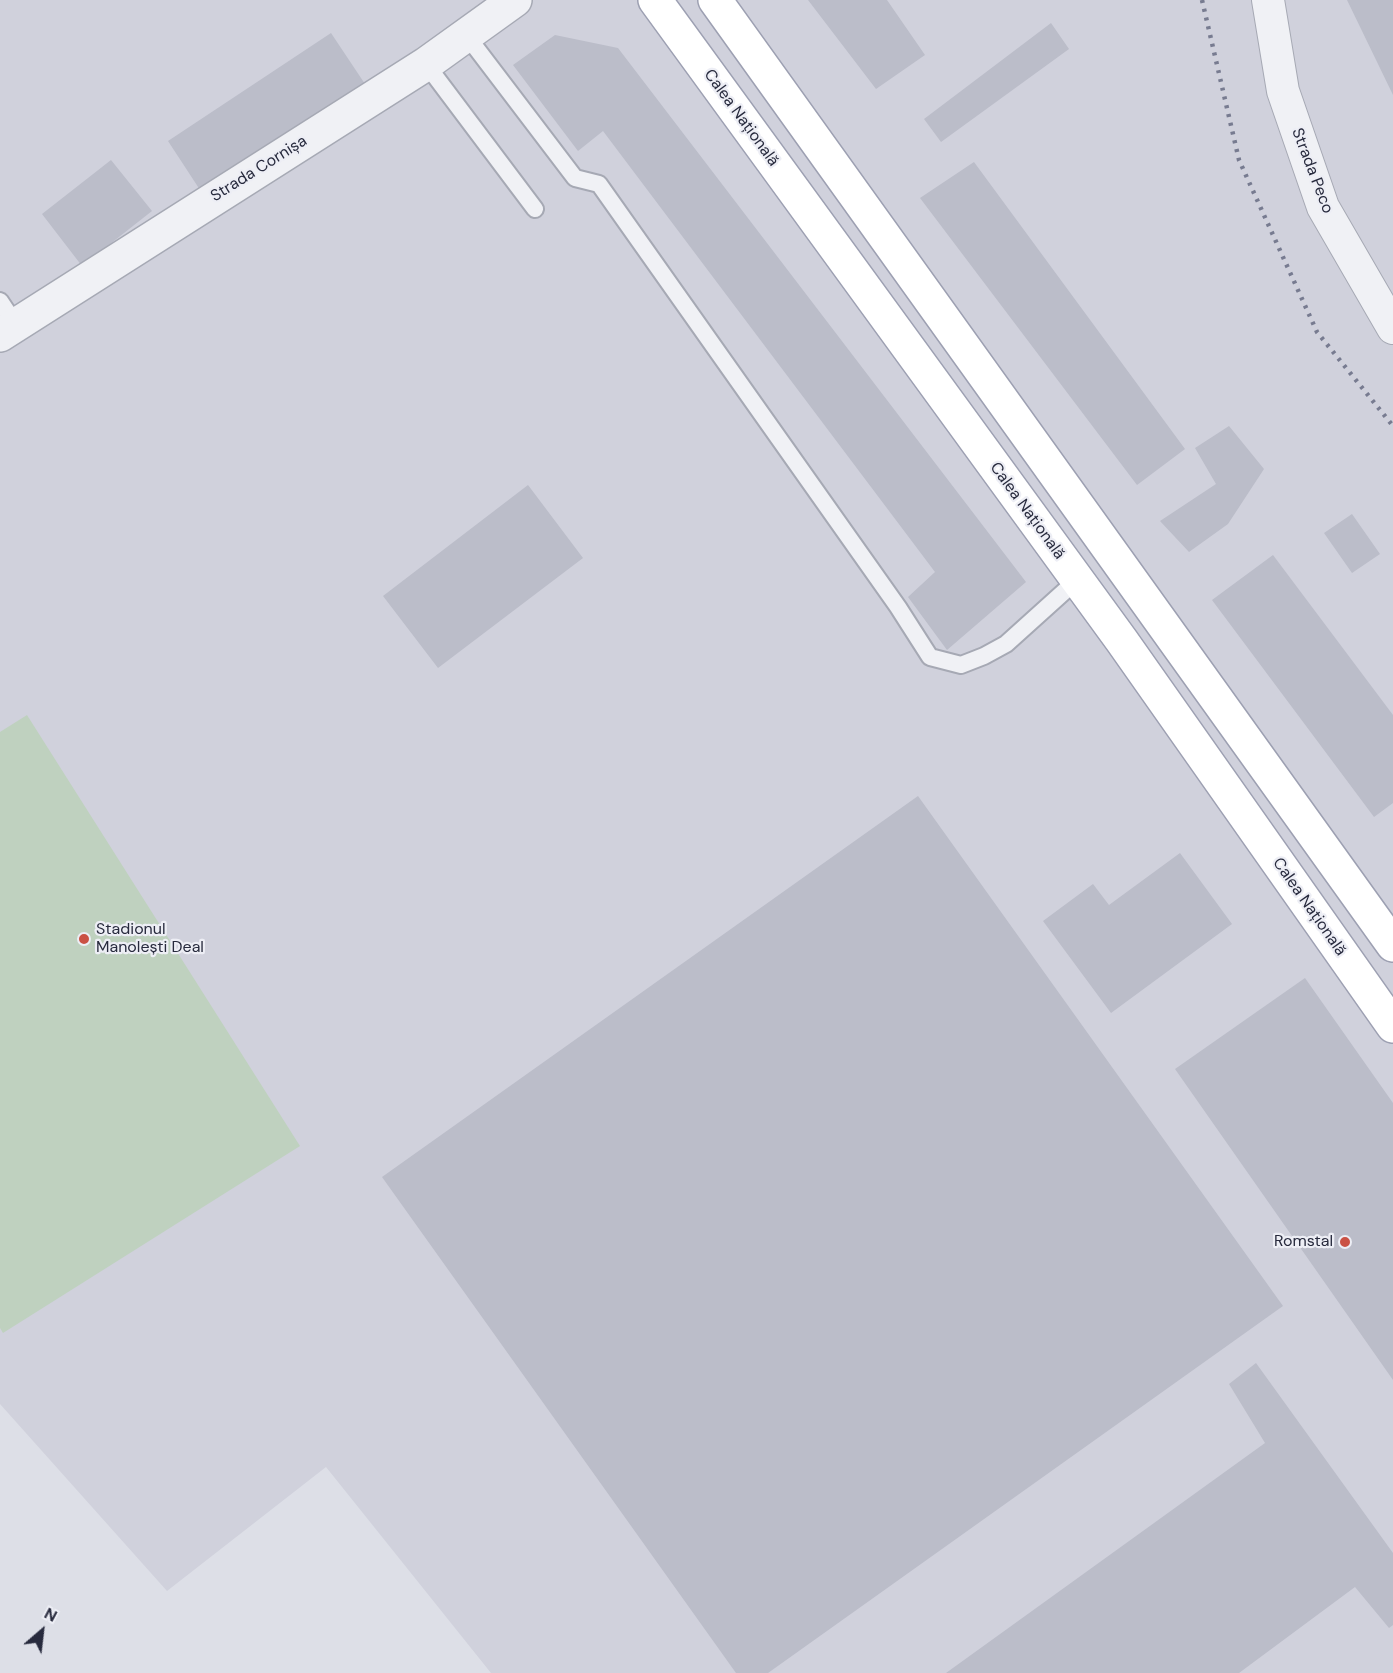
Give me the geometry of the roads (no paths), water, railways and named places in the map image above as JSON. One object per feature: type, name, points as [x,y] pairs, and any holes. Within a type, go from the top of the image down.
[{"type":"main road","name":"Calea Națională","points":[[656,0],[1077,580],[1393,1026]]},
{"type":"main road","points":[[715,0],[1393,945]]},
{"type":"street","name":"Strada Cornișa","points":[[5,320],[426,64],[515,0]]},
{"type":"street","name":"Strada Peco","points":[[1268,0],[1282,91],[1323,207],[1393,328]]},
{"type":"lane","points":[[467,36],[575,178],[599,184],[892,597],[930,657],[961,665],[1006,644],[1077,580]]},
{"type":"lane","points":[[426,64],[535,209]]},
{"type":"railway","points":[[1202,0],[1239,160],[1317,332],[1393,426]]},
{"type":"place","name":"Stadionul Manolești Deal","points":[[84,939]]},
{"type":"place","name":"Romstal","points":[[1345,1242]]}]
